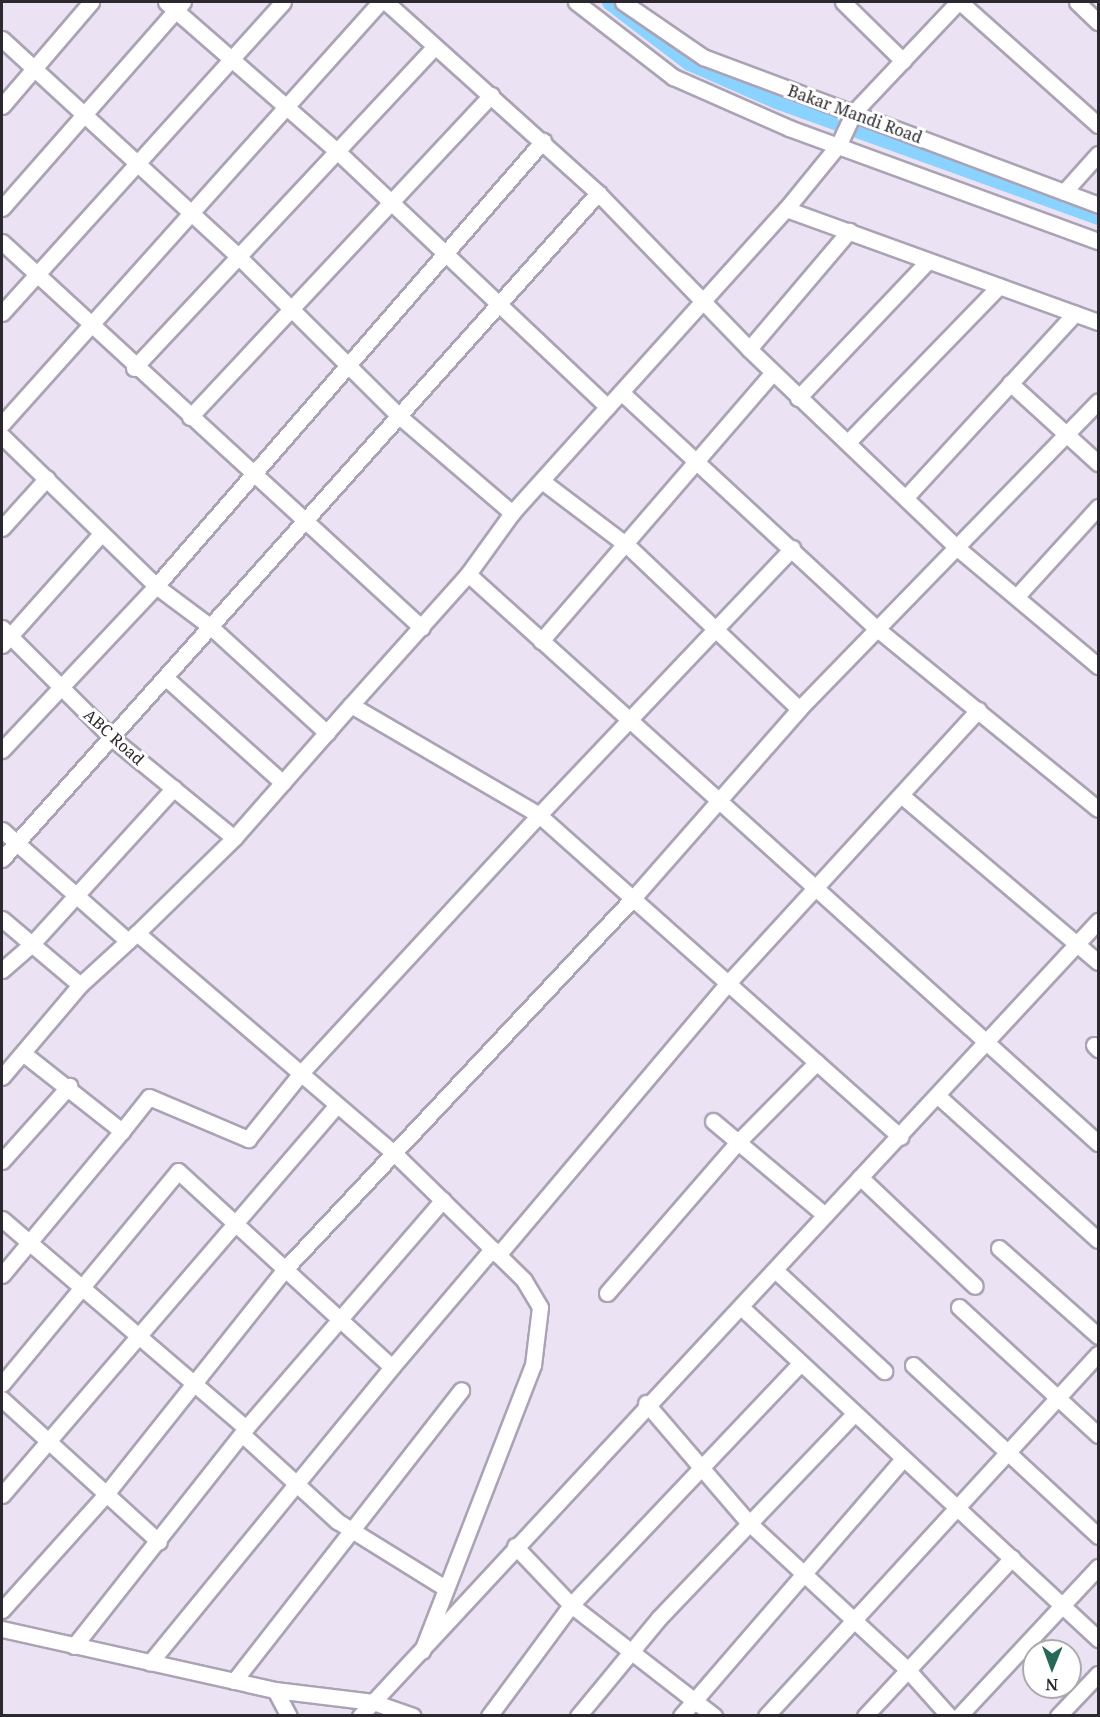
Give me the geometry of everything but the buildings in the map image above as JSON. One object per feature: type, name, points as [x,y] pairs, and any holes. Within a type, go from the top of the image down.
[{"type":"street","points":[[2,106],[90,2]]},
{"type":"street","points":[[2,313],[283,2]]},
{"type":"street","points":[[2,424],[193,214],[285,104],[380,2]]},
{"type":"street","points":[[386,2],[434,47],[543,141],[598,193],[704,299],[798,398],[907,496],[955,546],[1018,595],[1098,666]]},
{"type":"street","points":[[576,2],[673,77],[839,144],[1098,241]]},
{"type":"street","name":"Bakar Mandi Road","points":[[623,2],[703,57],[1098,205]]},
{"type":"street","points":[[843,2],[903,61]]},
{"type":"street","points":[[2,1077],[24,1054],[80,985],[234,838],[422,628],[468,574],[512,513],[786,209],[839,144],[854,112],[959,2],[1098,125]]},
{"type":"street","points":[[1077,2],[1098,22]]},
{"type":"street","points":[[2,208],[175,4],[231,59],[338,152],[444,254],[500,301],[608,407]]},
{"type":"street","points":[[2,39],[135,164],[240,258],[289,310],[399,416],[512,513]]},
{"type":"street","points":[[134,368],[240,258],[434,47]]},
{"type":"street","points":[[190,417],[491,95]]},
{"type":"street","points":[[2,750],[156,586],[346,364],[543,141]]},
{"type":"street","points":[[1064,192],[1098,154]]},
{"type":"street","points":[[2,859],[113,739],[304,519],[598,193]]},
{"type":"street","points":[[786,209],[1098,322]]},
{"type":"street","points":[[749,349],[849,231]]},
{"type":"street","points":[[2,242],[89,327],[255,472],[422,628]]},
{"type":"street","points":[[798,398],[928,261]]},
{"type":"street","points":[[848,442],[999,286]]},
{"type":"street","points":[[907,496],[1075,313]]},
{"type":"street","points":[[541,641],[628,546],[773,372]]},
{"type":"street","points":[[1010,383],[1098,463]]},
{"type":"street","points":[[621,392],[876,628],[1098,809]]},
{"type":"street","points":[[24,1634],[2,1610],[106,1494],[192,1381],[284,1270],[386,1158],[396,1155],[635,896],[799,709],[955,546],[1098,402]]},
{"type":"street","points":[[2,436],[156,586],[211,627],[327,733]]},
{"type":"street","points":[[2,528],[47,478]]},
{"type":"street","points":[[542,481],[628,546],[799,709]]},
{"type":"street","points":[[1018,595],[1098,507]]},
{"type":"street","points":[[4,636],[101,534]]},
{"type":"street","points":[[2,1275],[149,1097],[248,1139],[301,1074],[539,814],[716,631],[792,548]]},
{"type":"street","points":[[468,574],[985,1044],[1098,1143]]},
{"type":"street","name":"ABC Road","points":[[4,636],[62,687],[113,739],[234,838]]},
{"type":"street","points":[[166,678],[283,783]]},
{"type":"street","points":[[351,705],[539,814],[635,896],[900,1137]]},
{"type":"street","points":[[150,1663],[392,1367],[729,982],[978,710]]},
{"type":"street","points":[[2,970],[31,945],[174,788]]},
{"type":"street","points":[[901,795],[1098,962]]},
{"type":"street","points":[[2,830],[76,896],[132,937],[301,1074],[396,1155],[495,1252],[540,1307],[533,1365],[422,1651]]},
{"type":"street","points":[[2,919],[80,985]]},
{"type":"street","points":[[360,1716],[422,1651],[646,1403],[900,1137],[1098,921]]},
{"type":"street","points":[[24,1054],[69,1086],[122,1131]]},
{"type":"street","points":[[607,1293],[738,1142],[818,1062]]},
{"type":"street","points":[[2,1161],[69,1086]]},
{"type":"street","points":[[938,1096],[1098,1240]]},
{"type":"street","points":[[2,1495],[46,1440],[237,1224],[336,1106]]},
{"type":"street","points":[[713,1121],[825,1215]]},
{"type":"street","points":[[2,1384],[178,1171],[392,1367]]},
{"type":"street","points":[[860,1177],[975,1286]]},
{"type":"street","points":[[74,1646],[159,1542],[244,1431],[339,1317],[443,1200]]},
{"type":"street","points":[[2,1219],[192,1381],[296,1484],[351,1532],[445,1588]]},
{"type":"street","points":[[999,1248],[1098,1336]]},
{"type":"street","points":[[775,1270],[884,1371]]},
{"type":"street","points":[[741,1306],[902,1460],[956,1506],[1098,1639]]},
{"type":"street","points":[[959,1307],[1098,1435]]},
{"type":"street","points":[[767,1715],[1009,1450],[1056,1395],[1098,1354]]},
{"type":"street","points":[[489,1716],[571,1605],[801,1363]]},
{"type":"street","points":[[913,1365],[1009,1450],[1098,1536]]},
{"type":"street","points":[[234,1681],[461,1390]]},
{"type":"street","points":[[2,1400],[159,1542]]},
{"type":"street","points":[[646,1403],[699,1468],[748,1522],[907,1669],[949,1716]]},
{"type":"street","points":[[578,1716],[630,1651],[748,1522],[854,1414]]},
{"type":"street","points":[[681,1716],[691,1700],[902,1460]]},
{"type":"street","points":[[515,1546],[571,1605],[714,1716]]},
{"type":"street","points":[[865,1716],[1012,1558]]},
{"type":"street","points":[[959,1716],[1098,1567]]},
{"type":"street","points":[[2,1629],[275,1690],[373,1702],[413,1716]]},
{"type":"street","points":[[1058,1716],[1098,1674]]},
{"type":"street","points":[[275,1690],[289,1716]]},
{"type":"waterway","points":[[609,2],[689,63],[776,101],[1098,217]]}]
